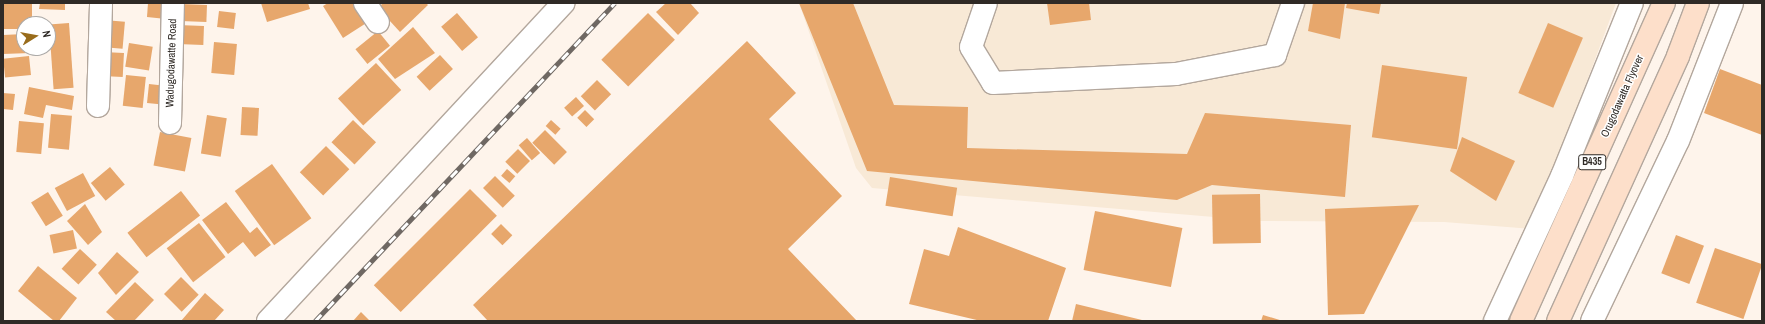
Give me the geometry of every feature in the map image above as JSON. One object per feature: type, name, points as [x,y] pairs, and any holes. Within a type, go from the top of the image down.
[{"type":"main road","name":"Orugodawatta Flyover","points":[[1521,321],[1664,3]]},
{"type":"main road","points":[[1558,321],[1678,56],[1698,3]]},
{"type":"street","points":[[98,106],[101,3]]},
{"type":"street","name":"Wadugodawatte Road","points":[[170,123],[173,3]]},
{"type":"street","points":[[365,3],[378,22]]},
{"type":"street","points":[[268,321],[564,3]]},
{"type":"street","points":[[986,3],[970,47],[993,83],[1176,74],[1275,55],[1293,3]]},
{"type":"street","points":[[1495,321],[1562,176],[1632,3]]},
{"type":"street","points":[[1592,321],[1678,141],[1732,3]]},
{"type":"shaded area","points":[[799,3],[1616,3],[1532,229],[1444,222],[1261,221],[872,188],[856,168]]},
{"type":"building","points":[[3,3],[32,3],[32,16],[16,16],[16,29],[3,29]]},
{"type":"building","points":[[40,3],[65,3],[65,10],[39,9]]},
{"type":"building","points":[[148,3],[166,3],[166,19],[147,17]]},
{"type":"building","points":[[261,3],[308,3],[310,9],[267,22]]},
{"type":"building","points":[[328,3],[360,3],[371,20],[343,38],[323,6]]},
{"type":"building","points":[[383,3],[426,3],[428,5],[400,32],[378,8]]},
{"type":"building","points":[[666,3],[690,3],[699,13],[678,35],[656,12]]},
{"type":"building","points":[[799,3],[853,3],[894,105],[968,107],[967,148],[1187,154],[1205,113],[1351,125],[1345,197],[1212,185],[1177,200],[867,171]]},
{"type":"building","points":[[1047,3],[1089,3],[1091,20],[1050,25]]},
{"type":"building","points":[[1313,3],[1345,3],[1340,39],[1308,31]]},
{"type":"building","points":[[1347,3],[1381,3],[1379,14],[1346,8]]},
{"type":"building","points":[[181,4],[207,5],[206,22],[180,21]]},
{"type":"building","points":[[219,11],[236,13],[234,29],[217,27]]},
{"type":"building","points":[[457,13],[478,37],[462,51],[441,27]]},
{"type":"building","points":[[648,13],[675,40],[628,87],[601,60]]},
{"type":"building","points":[[104,20],[125,22],[123,49],[102,47]]},
{"type":"building","points":[[69,23],[74,88],[54,89],[51,56],[56,56],[56,24]]},
{"type":"building","points":[[1548,23],[1583,38],[1553,108],[1518,93]]},
{"type":"building","points":[[178,25],[204,26],[203,45],[177,44]]},
{"type":"building","points":[[413,27],[435,53],[395,79],[378,59]]},
{"type":"building","points":[[378,31],[390,46],[367,64],[355,49]]},
{"type":"building","points":[[16,34],[16,54],[3,54],[3,35]]},
{"type":"building","points":[[747,41],[796,93],[769,119],[842,196],[788,249],[857,321],[488,321],[473,305]]},
{"type":"building","points":[[214,42],[237,44],[234,75],[211,73]]},
{"type":"building","points":[[129,43],[153,47],[149,70],[125,67]]},
{"type":"building","points":[[103,52],[124,53],[123,77],[102,76]]},
{"type":"building","points":[[440,55],[453,69],[430,91],[417,77]]},
{"type":"building","points":[[29,56],[31,75],[5,78],[3,59]]},
{"type":"building","points":[[376,63],[401,90],[363,126],[338,98]]},
{"type":"building","points":[[1382,65],[1467,77],[1457,149],[1372,137]]},
{"type":"building","points":[[1720,69],[1762,85],[1762,135],[1704,113]]},
{"type":"building","points":[[126,75],[146,77],[143,108],[123,106]]},
{"type":"building","points":[[597,80],[611,94],[595,110],[581,96]]},
{"type":"building","points":[[149,84],[167,86],[165,105],[147,103]]},
{"type":"building","points":[[29,87],[74,96],[72,110],[46,105],[43,118],[24,114]]},
{"type":"building","points":[[3,93],[15,94],[13,110],[3,109]]},
{"type":"building","points":[[576,97],[584,106],[572,117],[564,108]]},
{"type":"building","points":[[242,107],[259,108],[258,136],[241,135]]},
{"type":"building","points":[[585,110],[594,119],[586,127],[577,118]]},
{"type":"building","points":[[51,114],[72,116],[69,150],[48,148]]},
{"type":"building","points":[[207,115],[227,118],[221,157],[201,154]]},
{"type":"building","points":[[353,120],[376,142],[354,165],[331,142]]},
{"type":"building","points":[[551,120],[561,129],[555,135],[546,126]]},
{"type":"building","points":[[19,121],[44,123],[41,154],[16,152]]},
{"type":"building","points":[[545,130],[567,152],[554,165],[532,143]]},
{"type":"building","points":[[160,132],[191,138],[185,171],[154,165]]},
{"type":"building","points":[[1462,137],[1515,161],[1496,201],[1450,171]]},
{"type":"building","points":[[527,138],[540,153],[532,160],[519,145]]},
{"type":"building","points":[[326,146],[349,169],[323,195],[300,172]]},
{"type":"building","points":[[518,149],[530,161],[517,174],[505,162]]},
{"type":"building","points":[[272,164],[311,218],[274,245],[235,191]]},
{"type":"building","points":[[110,167],[125,185],[106,201],[91,183]]},
{"type":"building","points":[[507,169],[515,176],[509,183],[501,176]]},
{"type":"building","points":[[83,173],[95,196],[67,211],[55,188]]},
{"type":"building","points":[[495,176],[515,196],[503,208],[483,188]]},
{"type":"building","points":[[890,177],[957,188],[953,216],[885,206]]},
{"type":"building","points":[[470,189],[497,216],[401,312],[374,285]]},
{"type":"building","points":[[181,191],[200,215],[147,257],[127,233]]},
{"type":"building","points":[[48,192],[63,216],[46,226],[31,203]]},
{"type":"building","points":[[1260,194],[1261,243],[1213,244],[1212,195]]},
{"type":"building","points":[[226,202],[250,233],[257,227],[271,245],[255,257],[243,242],[228,254],[202,220]]},
{"type":"building","points":[[85,204],[102,232],[88,245],[67,221]]},
{"type":"building","points":[[1419,205],[1364,314],[1328,315],[1325,209]]},
{"type":"building","points":[[1095,211],[1182,228],[1171,287],[1084,270]]},
{"type":"building","points":[[199,223],[225,257],[193,282],[167,248]]},
{"type":"building","points":[[501,224],[512,235],[502,245],[491,234]]},
{"type":"building","points":[[958,227],[1066,268],[1048,321],[981,321],[909,304],[924,249],[949,256]]},
{"type":"building","points":[[73,230],[77,249],[53,254],[50,235]]},
{"type":"building","points":[[1676,235],[1704,246],[1689,284],[1661,273]]},
{"type":"building","points":[[1715,248],[1762,264],[1743,319],[1696,303]]},
{"type":"building","points":[[80,249],[97,265],[78,284],[62,269]]},
{"type":"building","points":[[117,252],[139,272],[116,295],[98,273]]},
{"type":"building","points":[[38,266],[77,298],[59,321],[54,321],[18,291]]},
{"type":"building","points":[[181,277],[199,295],[182,312],[164,294]]},
{"type":"building","points":[[135,282],[154,300],[134,321],[116,321],[106,312]]},
{"type":"building","points":[[205,293],[224,310],[214,321],[181,321]]},
{"type":"building","points":[[1076,304],[1142,320],[1142,321],[1072,321]]},
{"type":"building","points":[[361,312],[370,321],[353,321]]},
{"type":"building","points":[[1263,315],[1283,321],[1261,321]]},
{"type":"railway","points":[[315,321],[615,3]]}]
